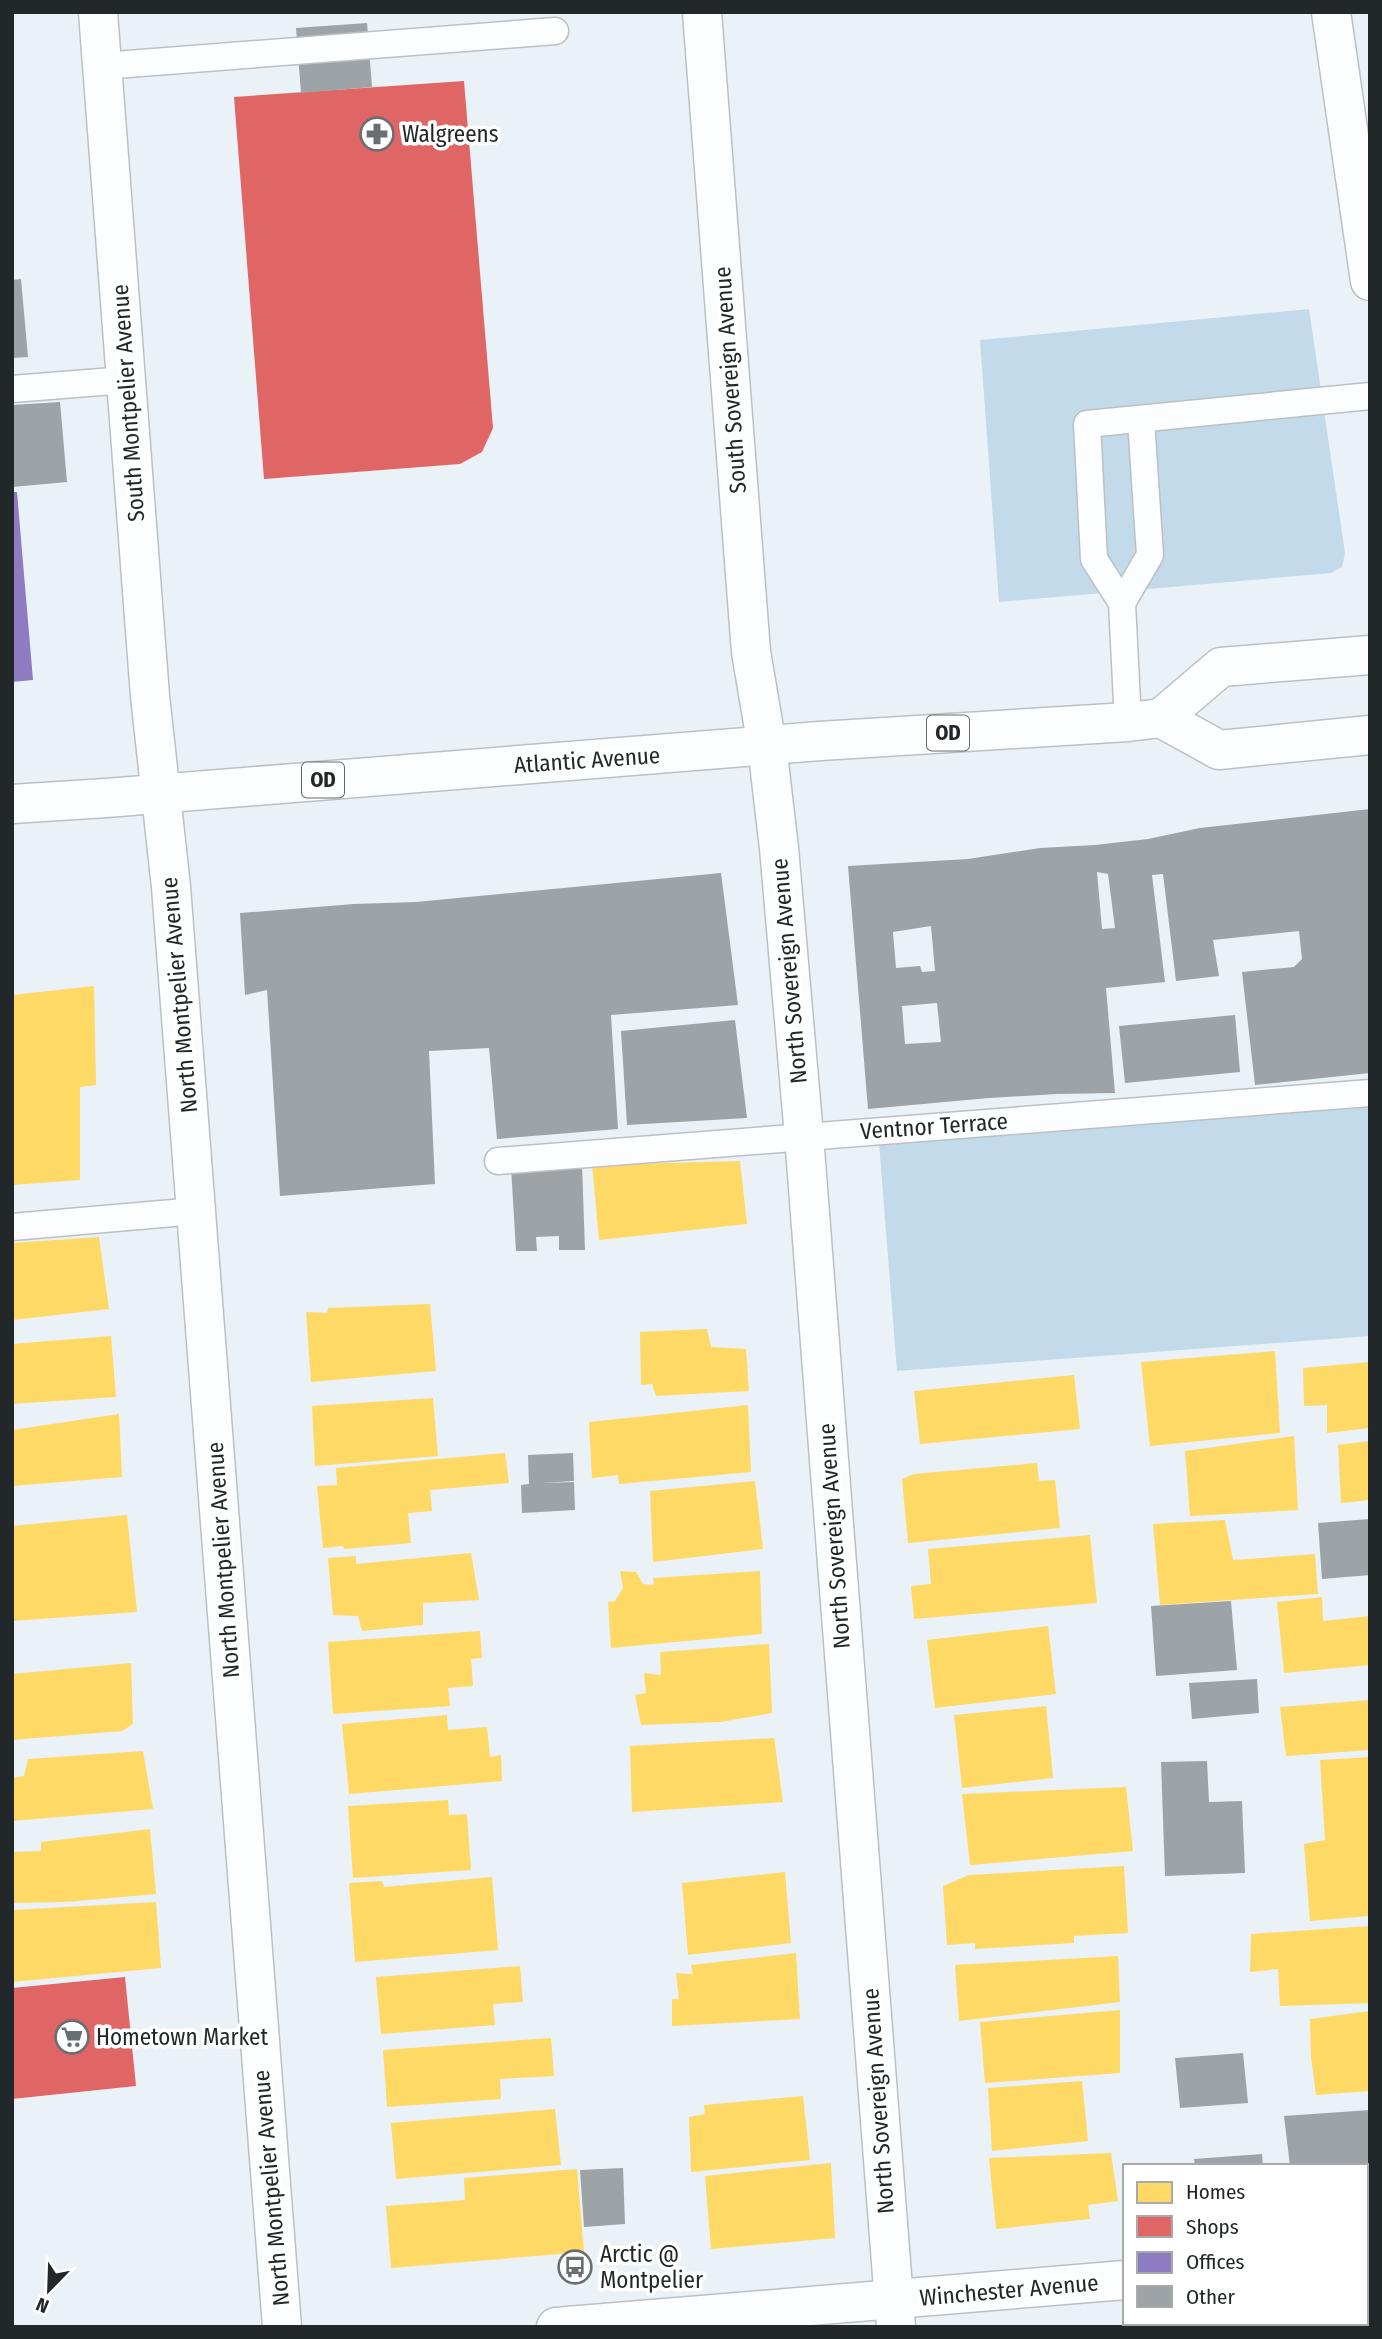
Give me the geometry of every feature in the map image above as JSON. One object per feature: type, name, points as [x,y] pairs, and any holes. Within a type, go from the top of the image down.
[{"type":"main road","name":"South Montpelier Avenue","points":[[98,12],[150,696],[162,794]]},
{"type":"main road","name":"South Sovereign Avenue","points":[[702,12],[751,652],[767,746]]},
{"type":"main road","points":[[1331,12],[1368,262]]},
{"type":"main road","points":[[1145,720],[1221,667],[1370,655]]},
{"type":"main road","name":"Atlantic Avenue","points":[[12,804],[1145,720]]},
{"type":"main road","points":[[1145,720],[1219,750],[1370,735]]},
{"type":"main road","name":"North Sovereign Avenue","points":[[767,746],[779,848],[804,1136],[895,2313]]},
{"type":"main road","name":"North Montpelier Avenue","points":[[162,794],[282,2327]]},
{"type":"main road","name":"Winchester Avenue","points":[[556,2327],[895,2313],[1123,2280]]},
{"type":"lane","points":[[102,66],[555,31]]},
{"type":"lane","points":[[12,389],[126,380]]},
{"type":"lane","points":[[1145,720],[1122,603],[1094,559],[1087,424],[1370,396]]},
{"type":"lane","points":[[1122,603],[1150,555],[1141,420]]},
{"type":"lane","name":"Ventnor Terrace","points":[[498,1161],[1370,1093]]},
{"type":"lane","points":[[12,1227],[196,1211]]},
{"type":"shaded area","points":[[1309,309],[1345,553],[1342,567],[1331,573],[999,602],[980,340]]},
{"type":"shaded area","points":[[1370,1093],[1370,1336],[897,1371],[878,1130]]},
{"type":"building: Homes","points":[[94,986],[96,1085],[80,1087],[80,1180],[12,1185],[12,995]]},
{"type":"building: Homes","points":[[740,1161],[747,1224],[599,1240],[592,1165]]},
{"type":"building: Homes","points":[[99,1237],[109,1309],[12,1320],[12,1243]]},
{"type":"building: Homes","points":[[430,1304],[436,1371],[311,1382],[306,1312],[327,1313],[328,1308]]},
{"type":"building: Homes","points":[[707,1329],[711,1347],[746,1349],[749,1391],[656,1396],[652,1384],[641,1385],[640,1332]]},
{"type":"building: Homes","points":[[111,1336],[116,1397],[12,1404],[12,1344]]},
{"type":"building: Homes","points":[[1275,1351],[1280,1433],[1150,1446],[1141,1362]]},
{"type":"building: Homes","points":[[1370,1362],[1370,1428],[1327,1433],[1327,1405],[1304,1406],[1303,1368]]},
{"type":"building: Homes","points":[[1074,1375],[1080,1429],[920,1444],[914,1391]]},
{"type":"building: Homes","points":[[433,1398],[438,1456],[315,1466],[312,1406]]},
{"type":"building: Homes","points":[[748,1405],[751,1472],[619,1484],[618,1475],[592,1478],[589,1422]]},
{"type":"building: Homes","points":[[119,1414],[122,1477],[12,1486],[12,1430]]},
{"type":"building: Homes","points":[[1294,1436],[1298,1510],[1190,1516],[1185,1451]]},
{"type":"building: Homes","points":[[1370,1441],[1370,1500],[1341,1503],[1338,1445]]},
{"type":"building: Homes","points":[[505,1453],[509,1483],[430,1490],[432,1511],[408,1513],[411,1543],[344,1549],[343,1546],[323,1548],[317,1486],[337,1485],[336,1468]]},
{"type":"building: Homes","points":[[1037,1463],[1039,1481],[1055,1480],[1060,1528],[908,1543],[902,1479],[914,1474]]},
{"type":"building: Homes","points":[[755,1481],[763,1549],[653,1562],[650,1491]]},
{"type":"building: Homes","points":[[127,1515],[137,1612],[12,1621],[12,1526]]},
{"type":"building: Homes","points":[[1225,1520],[1233,1560],[1315,1554],[1318,1594],[1160,1605],[1153,1524]]},
{"type":"building: Homes","points":[[1090,1535],[1097,1603],[914,1619],[911,1586],[931,1584],[928,1549]]},
{"type":"building: Homes","points":[[471,1553],[479,1600],[423,1603],[423,1625],[362,1631],[358,1616],[333,1615],[328,1558],[356,1556],[356,1564]]},
{"type":"building: Homes","points":[[620,1571],[636,1572],[643,1584],[654,1585],[653,1578],[760,1571],[762,1634],[611,1648],[608,1602],[615,1601],[623,1588]]},
{"type":"building: Homes","points":[[1322,1597],[1323,1621],[1370,1616],[1370,1665],[1284,1673],[1277,1602]]},
{"type":"building: Homes","points":[[1048,1626],[1056,1694],[935,1708],[927,1640]]},
{"type":"building: Homes","points":[[480,1631],[482,1658],[471,1659],[473,1686],[448,1688],[450,1706],[333,1714],[328,1642]]},
{"type":"building: Homes","points":[[769,1644],[772,1713],[720,1722],[641,1725],[635,1695],[646,1693],[644,1673],[661,1675],[660,1652]]},
{"type":"building: Homes","points":[[131,1663],[133,1724],[122,1731],[12,1740],[12,1674]]},
{"type":"building: Homes","points":[[1370,1700],[1370,1750],[1286,1756],[1280,1707]]},
{"type":"building: Homes","points":[[1046,1706],[1053,1778],[962,1788],[954,1715]]},
{"type":"building: Homes","points":[[447,1715],[448,1730],[487,1727],[490,1757],[501,1755],[502,1781],[349,1794],[342,1724]]},
{"type":"building: Homes","points":[[774,1738],[783,1802],[632,1812],[630,1746]]},
{"type":"building: Homes","points":[[143,1751],[153,1809],[12,1821],[12,1778],[24,1776],[28,1759]]},
{"type":"building: Homes","points":[[1370,1757],[1370,1916],[1310,1921],[1304,1844],[1325,1840],[1320,1760]]},
{"type":"building: Homes","points":[[1126,1787],[1133,1851],[970,1865],[962,1794]]},
{"type":"building: Homes","points":[[448,1800],[449,1815],[467,1814],[471,1870],[353,1878],[348,1806]]},
{"type":"building: Homes","points":[[150,1829],[156,1894],[66,1902],[12,1903],[12,1852],[41,1851],[41,1842]]},
{"type":"building: Homes","points":[[1124,1866],[1128,1933],[1074,1936],[1074,1943],[975,1949],[975,1943],[947,1945],[943,1886],[969,1875]]},
{"type":"building: Homes","points":[[785,1872],[791,1943],[688,1955],[682,1883]]},
{"type":"building: Homes","points":[[492,1877],[498,1950],[355,1962],[349,1883],[382,1881],[384,1887]]},
{"type":"building: Homes","points":[[156,1902],[161,1968],[12,1982],[12,1910]]},
{"type":"building: Homes","points":[[1370,1926],[1370,2003],[1280,2006],[1278,1969],[1250,1972],[1251,1934]]},
{"type":"building: Homes","points":[[796,1953],[800,2019],[672,2026],[672,1999],[679,1999],[676,1973],[693,1974],[691,1965]]},
{"type":"building: Homes","points":[[1118,1956],[1120,2002],[959,2021],[955,1965]]},
{"type":"building: Homes","points":[[520,1966],[523,2002],[493,2004],[495,2025],[381,2034],[376,1977]]},
{"type":"building: Homes","points":[[1120,2010],[1120,2073],[985,2083],[980,2022]]},
{"type":"building: Homes","points":[[1370,2011],[1370,2091],[1316,2095],[1310,2019]]},
{"type":"building: Homes","points":[[551,2038],[554,2076],[500,2079],[501,2099],[387,2107],[383,2050]]},
{"type":"building: Homes","points":[[1082,2081],[1088,2141],[992,2151],[988,2088]]},
{"type":"building: Homes","points":[[803,2096],[810,2160],[691,2172],[689,2117],[705,2114],[704,2105]]},
{"type":"building: Homes","points":[[555,2109],[561,2165],[396,2179],[391,2123]]},
{"type":"building: Homes","points":[[1111,2153],[1118,2201],[1088,2205],[1090,2219],[996,2229],[989,2158]]},
{"type":"building: Homes","points":[[831,2163],[835,2238],[711,2249],[705,2176]]},
{"type":"building: Homes","points":[[577,2169],[584,2252],[391,2268],[386,2206],[465,2200],[464,2178]]},
{"type":"building: Shops","name":"Walgreens","points":[[464,81],[493,428],[482,452],[460,464],[264,479],[234,97]]},
{"type":"building: Shops","name":"Hometown Market","points":[[125,1977],[136,2086],[12,2099],[12,1988]]},
{"type":"building: Offices","points":[[12,492],[17,492],[33,680],[12,682]]},
{"type":"building: Other","points":[[367,23],[372,87],[301,93],[296,28]]},
{"type":"building: Other","points":[[21,279],[28,357],[12,358],[12,280]]},
{"type":"building: Other","points":[[60,402],[67,482],[12,487],[12,405]]},
{"type":"building: Other","points":[[1370,809],[1370,1073],[1255,1085],[1242,972],[1294,967],[1302,959],[1299,931],[1213,940],[1219,976],[1176,981],[1163,874],[1152,875],[1165,982],[1106,988],[1115,1093],[989,1098],[868,1109],[848,866],[968,859],[1040,848],[1148,839],[1200,828]],"holes":[[[1097,872],[1108,874],[1115,928],[1102,929]],[[931,926],[935,971],[922,972],[920,966],[896,968],[893,932]],[[937,1003],[941,1042],[905,1044],[902,1006]]]},
{"type":"building: Other","points":[[721,873],[738,1005],[611,1015],[618,1129],[497,1139],[489,1048],[429,1051],[435,1184],[280,1196],[267,990],[245,995],[240,913],[416,902]]},
{"type":"building: Other","points":[[1235,1015],[1240,1072],[1125,1083],[1119,1026]]},
{"type":"building: Other","points":[[735,1020],[747,1118],[627,1125],[621,1031]]},
{"type":"building: Other","points":[[582,1164],[585,1250],[559,1250],[559,1236],[536,1237],[537,1251],[516,1251],[511,1167]]},
{"type":"building: Other","points":[[573,1453],[574,1481],[541,1483],[574,1482],[575,1510],[522,1513],[521,1485],[529,1484],[528,1455]]},
{"type":"building: Other","points":[[1370,1519],[1370,1575],[1322,1579],[1318,1523]]},
{"type":"building: Other","points":[[1231,1601],[1237,1670],[1156,1676],[1151,1606]]},
{"type":"building: Other","points":[[1257,1679],[1259,1713],[1192,1719],[1189,1683]]},
{"type":"building: Other","points":[[1207,1761],[1209,1802],[1242,1801],[1245,1873],[1165,1876],[1161,1762]]},
{"type":"building: Other","points":[[1243,2053],[1248,2103],[1180,2108],[1175,2058]]},
{"type":"building: Other","points":[[1370,2110],[1370,2199],[1368,2164],[1290,2164],[1284,2116]]},
{"type":"building: Other","points":[[1262,2154],[1263,2164],[1195,2164],[1194,2159]]},
{"type":"building: Other","points":[[623,2168],[625,2224],[584,2227],[580,2170]]},
{"type":"place","name":"Walgreens","points":[[377,134]]},
{"type":"place","name":"Hometown Market","points":[[72,2037]]},
{"type":"place","name":"Arctic @ Montpelier","points":[[575,2267]]}]
